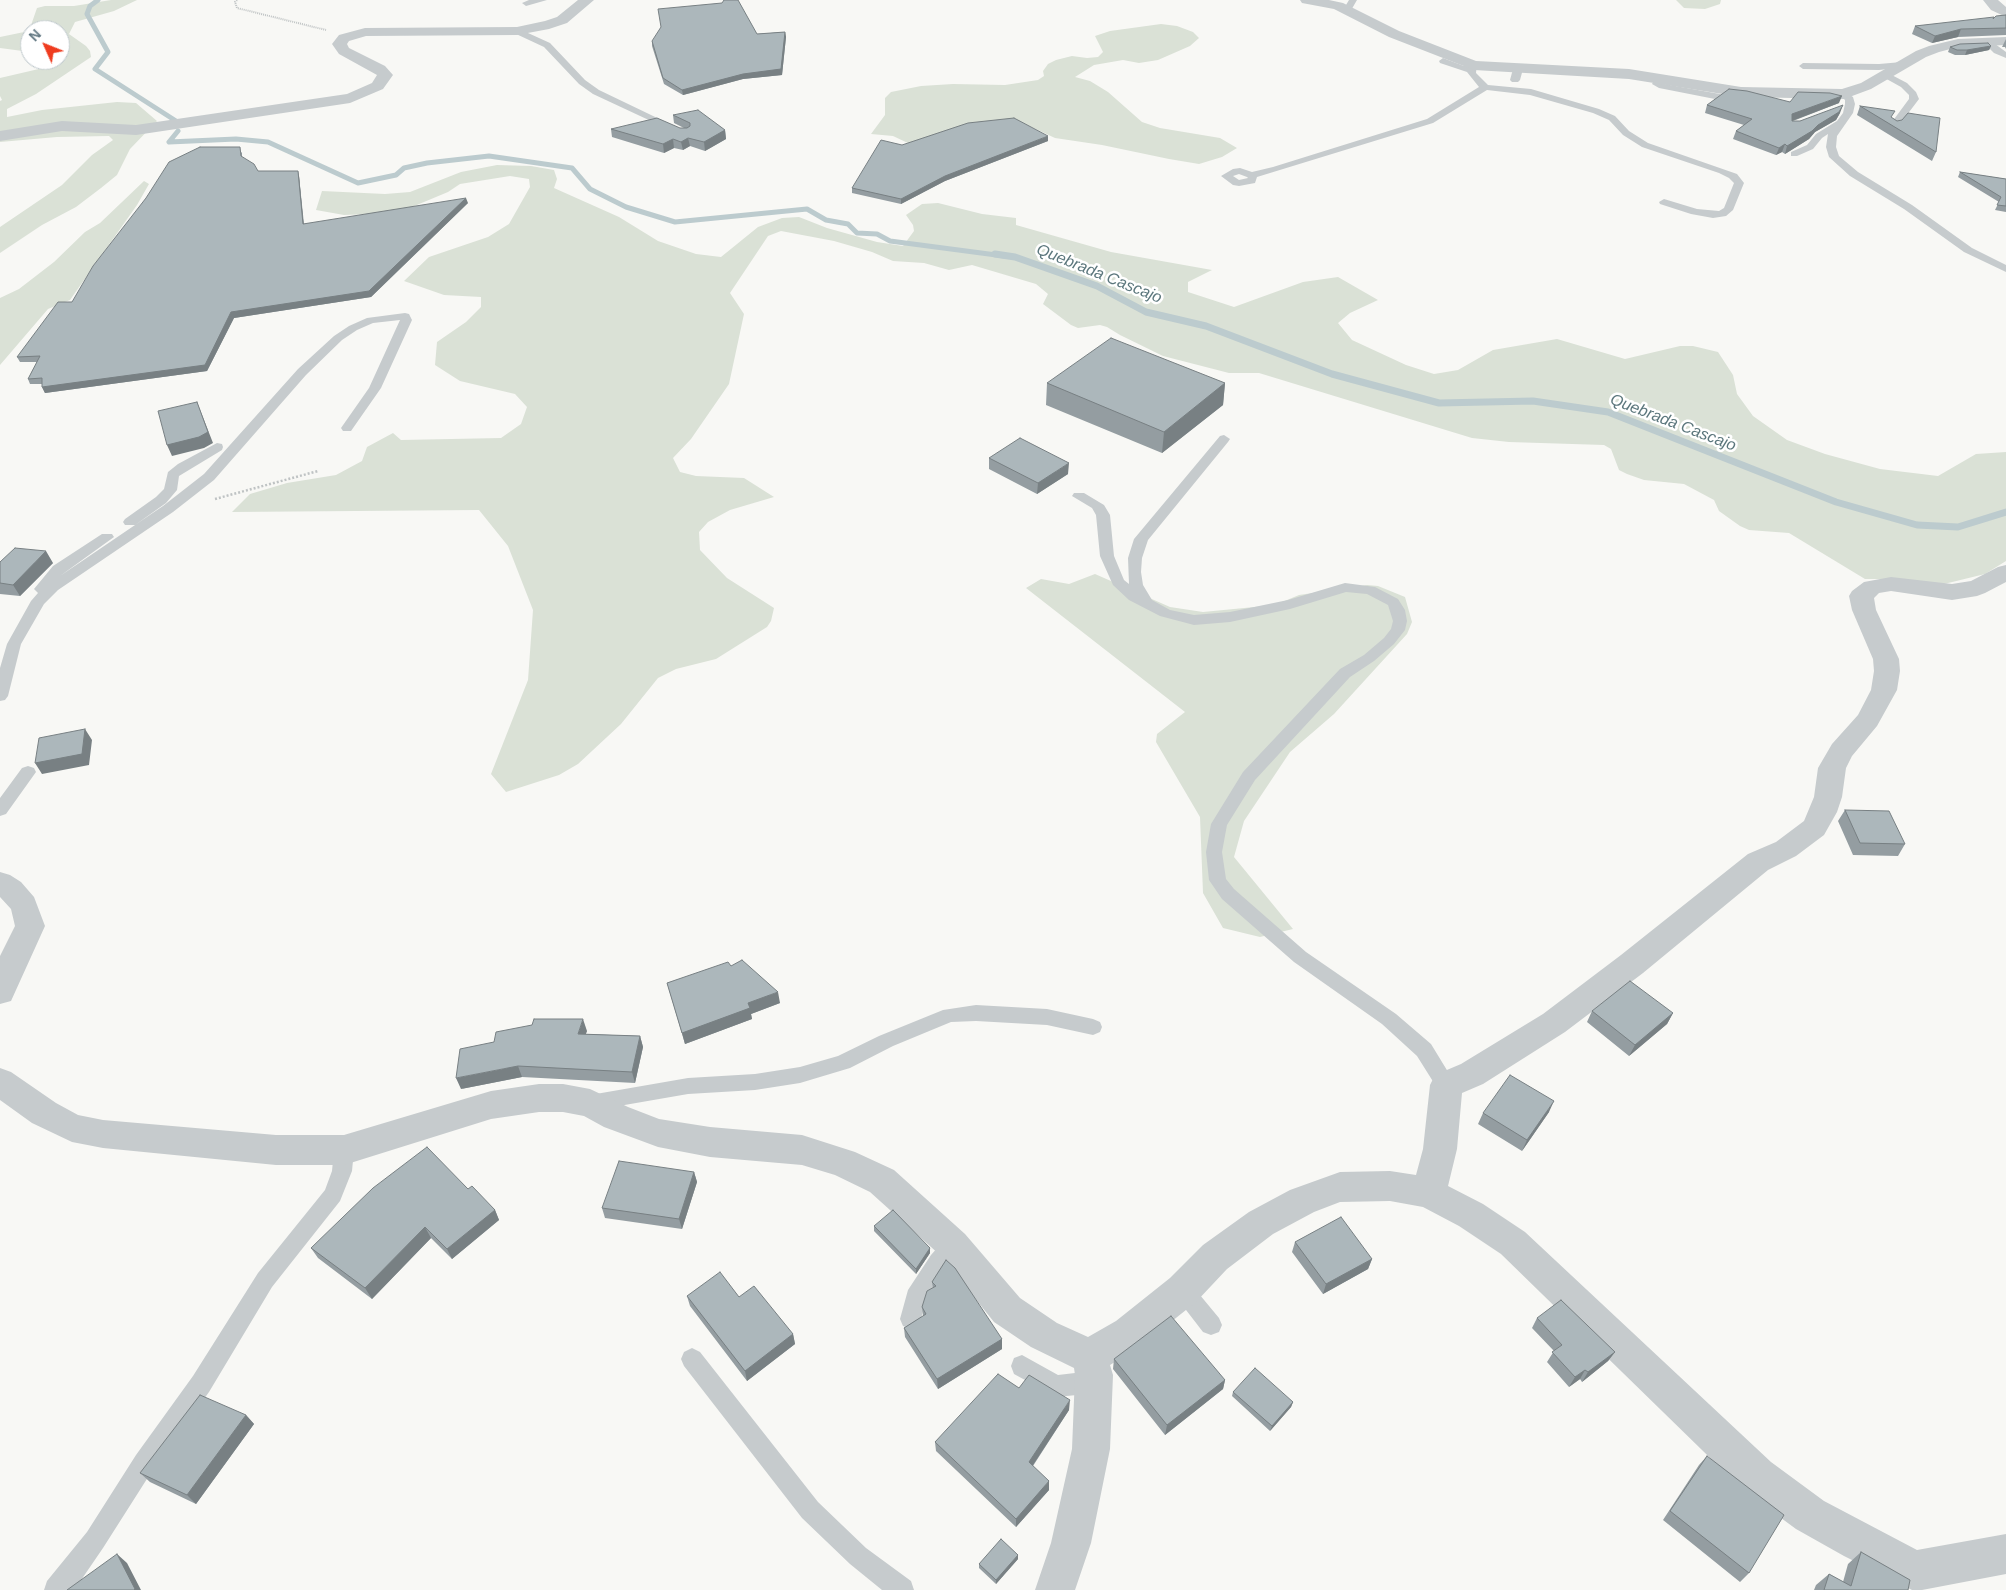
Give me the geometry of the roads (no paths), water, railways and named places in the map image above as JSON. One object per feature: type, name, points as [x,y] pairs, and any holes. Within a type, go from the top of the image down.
[{"type":"street","points":[[0,136],[62,126],[136,130],[350,98],[378,86],[385,74],[380,69],[344,52],[339,44],[344,38],[365,32],[517,31],[549,25],[562,20],[588,0]]},
{"type":"street","points":[[1307,0],[1350,5],[1394,34],[1472,67],[1516,74],[1594,71],[1741,92],[1845,102],[1866,86],[1902,64],[1934,49],[1958,43],[2006,41]]},
{"type":"street","points":[[1990,0],[1996,7],[2006,13]]},
{"type":"street","points":[[1429,1194],[1440,1149],[1446,1085],[1472,1074],[1554,1023],[1632,964],[1758,862],[1786,848],[1814,828],[1823,812],[1828,796],[1832,768],[1841,752],[1868,720],[1884,690],[1887,671],[1886,659],[1864,610],[1861,596],[1872,586],[1890,584],[1952,592],[1977,588],[2006,572]]},
{"type":"street","points":[[0,882],[11,890],[24,906],[30,926],[9,968],[0,992]]},
{"type":"street","points":[[0,1082],[44,1113],[72,1128],[103,1134],[276,1150],[344,1150],[490,1105],[516,1100],[563,1098],[590,1102],[616,1117],[658,1133],[710,1142],[802,1150],[843,1162],[882,1181],[953,1245],[1007,1310],[1092,1366]]},
{"type":"street","points":[[1055,1590],[1071,1542],[1091,1448],[1092,1366],[1129,1333],[1183,1290],[1216,1257],[1261,1222],[1302,1201],[1340,1187],[1390,1186],[1429,1194],[1471,1215],[1513,1243],[1757,1476],[1810,1515],[1858,1542],[1919,1584],[2006,1554]]},
{"type":"lane","points":[[526,3],[543,0]]},
{"type":"lane","points":[[517,31],[547,45],[582,82],[596,92],[676,129]]},
{"type":"lane","points":[[1987,41],[1997,51],[2006,55]]},
{"type":"lane","points":[[1443,61],[1463,69],[1472,67],[1472,74],[1485,88]]},
{"type":"lane","points":[[1803,66],[1879,67],[1902,64]]},
{"type":"lane","points":[[1886,74],[1904,85],[1913,94],[1914,99],[1894,126]]},
{"type":"lane","points":[[1659,79],[1657,84],[1662,86],[1720,97]]},
{"type":"lane","points":[[1251,175],[1430,121],[1485,88],[1531,92],[1596,111],[1612,118],[1626,133],[1644,145],[1723,171],[1733,176],[1739,183],[1728,210],[1722,214],[1713,215],[1695,212],[1664,202]]},
{"type":"lane","points":[[1845,102],[1848,112],[1838,124],[1832,136],[1831,147],[1834,157],[1863,180],[1908,206],[1968,250],[2006,270]]},
{"type":"lane","points":[[1794,154],[1810,147],[1819,136],[1838,124]]},
{"type":"lane","points":[[27,618],[38,601],[53,587],[168,509],[209,477],[302,372],[338,338],[353,328],[371,320],[405,316],[406,320],[375,388],[347,428]]},
{"type":"lane","points":[[1146,603],[1136,585],[1134,572],[1135,558],[1141,538],[1224,439]]},
{"type":"lane","points":[[0,696],[14,644],[45,582],[58,569],[161,500],[170,490],[174,475],[183,467],[217,448]]},
{"type":"lane","points":[[1079,496],[1096,505],[1104,515],[1107,556],[1118,582],[1134,597],[1165,613],[1194,620],[1230,617],[1290,604],[1345,587],[1370,590],[1393,602],[1399,615],[1398,630],[1389,642],[1369,658],[1345,673],[1249,776],[1218,824],[1214,852],[1218,880],[1228,894],[1300,957],[1389,1019],[1410,1037],[1424,1050],[1446,1085]]},
{"type":"lane","points":[[0,810],[28,772]]},
{"type":"lane","points":[[590,1102],[688,1086],[755,1082],[800,1075],[842,1062],[886,1041],[950,1015],[976,1013],[1038,1016],[1072,1021],[1093,1027]]},
{"type":"lane","points":[[56,1590],[95,1540],[144,1463],[201,1384],[265,1280],[333,1195],[342,1171],[344,1150]]},
{"type":"lane","points":[[911,1319],[916,1297],[938,1262],[953,1245]]},
{"type":"lane","points":[[1183,1290],[1211,1325]]},
{"type":"lane","points":[[692,1359],[810,1510],[858,1556],[902,1590]]},
{"type":"lane","points":[[1022,1366],[1056,1386],[1078,1384],[1092,1366]]},
{"type":"waterway","name":"Quebrada Cascajo","points":[[98,0],[90,6],[87,14],[108,52],[95,69],[176,121]]},
{"type":"waterway","name":"Quebrada Cascajo","points":[[178,131],[169,142],[236,139],[268,142],[358,183],[396,175],[404,168],[427,163],[489,156],[572,168],[590,189],[626,207],[675,222],[807,209],[826,220],[848,224],[857,233],[877,234],[890,241],[1004,256]]},
{"type":"waterway","name":"Quebrada Cascajo","points":[[995,254],[1015,257],[1097,286],[1146,312],[1206,326],[1332,374],[1439,403],[1533,401],[1608,412],[1836,502],[1917,525],[1958,527],[2006,512]]}]
